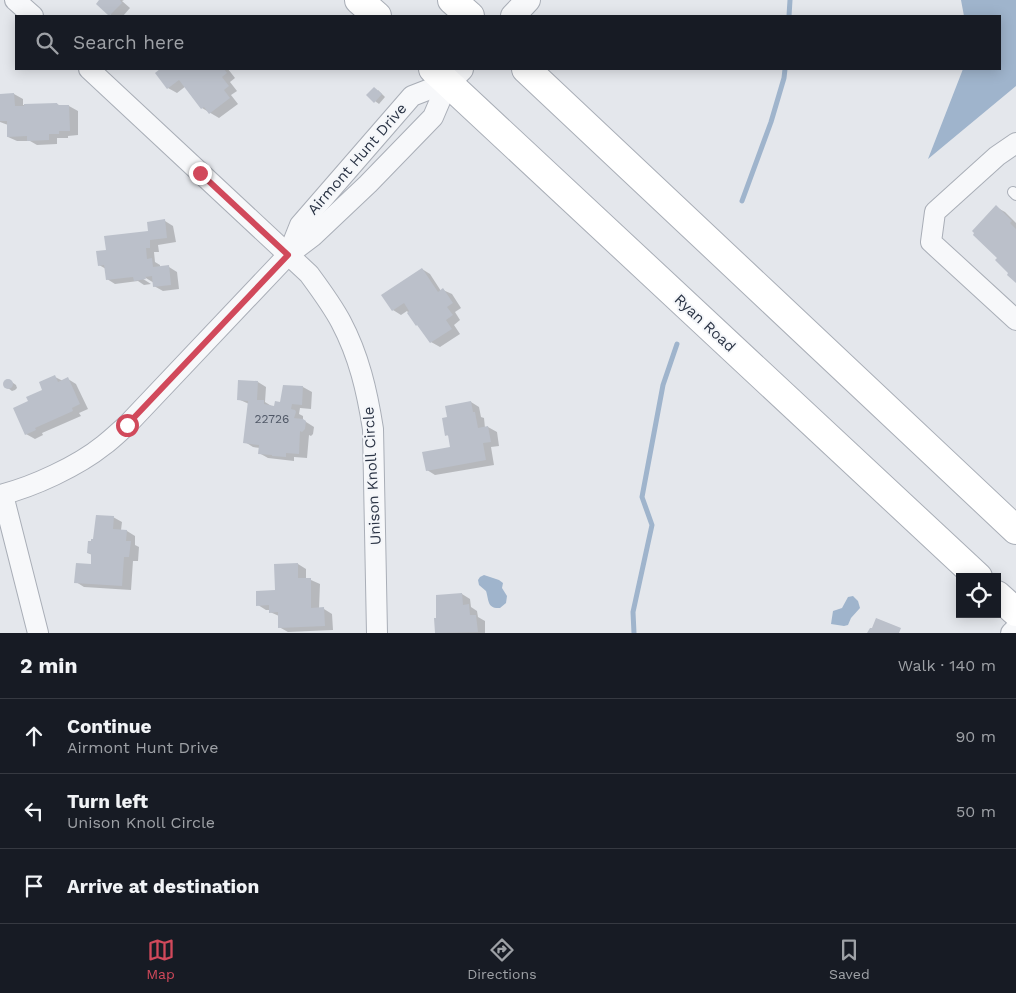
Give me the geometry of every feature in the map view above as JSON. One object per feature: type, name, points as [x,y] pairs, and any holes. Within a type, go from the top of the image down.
[{"type":"main road","points":[[359,0],[376,15]]},
{"type":"main road","points":[[452,0],[469,15]]},
{"type":"main road","points":[[527,70],[1016,530]]},
{"type":"main road","name":"Ryan Road","points":[[447,73],[974,573]]},
{"type":"main road","points":[[1001,598],[1016,612]]},
{"type":"street","points":[[0,6],[5,0]]},
{"type":"street","points":[[15,0],[32,15]]},
{"type":"street","points":[[514,15],[528,0]]},
{"type":"street","name":"Unison Knoll Circle","points":[[90,70],[309,274],[345,330],[362,373],[373,429],[377,633]]},
{"type":"street","name":"Airmont Hunt Drive","points":[[288,255],[300,225],[412,96],[447,73]]},
{"type":"street","name":"Airmont Hunt Drive","points":[[1,495],[73,466],[102,446],[127,425],[288,255],[313,236],[368,184],[433,117],[447,73]]},
{"type":"street","points":[[1016,143],[997,156],[934,212],[931,242],[1016,320]]},
{"type":"street","points":[[1,495],[38,633]]},
{"type":"street","points":[[1012,633],[1016,628]]},
{"type":"water","points":[[961,0],[1016,0],[1016,86],[928,159],[963,70],[1001,70],[1001,15],[964,15]]},
{"type":"water","points":[[484,575],[503,583],[502,588],[507,596],[506,603],[500,608],[491,605],[486,591],[479,585],[478,580]]},
{"type":"water","points":[[853,596],[858,601],[860,608],[851,618],[848,625],[831,624],[833,611],[842,608],[848,597]]},
{"type":"building","points":[[99,0],[120,0],[122,3],[110,15],[96,4]]},
{"type":"building","points":[[159,70],[225,70],[227,73],[222,77],[229,86],[224,90],[230,98],[209,114],[204,107],[201,109],[179,80],[167,89],[155,73]]},
{"type":"building","points":[[374,87],[382,94],[374,103],[366,95]]},
{"type":"building","points":[[14,93],[15,106],[57,103],[58,105],[69,105],[70,131],[59,131],[59,134],[49,134],[49,140],[27,141],[27,136],[7,137],[7,121],[0,121],[0,94]]},
{"type":"building","points":[[996,205],[1012,221],[1010,223],[1016,229],[1016,283],[995,260],[997,258],[973,235],[972,231]]},
{"type":"building","points":[[165,219],[167,238],[150,240],[150,248],[146,248],[147,259],[152,258],[153,267],[169,265],[171,285],[153,287],[152,276],[134,281],[133,277],[106,280],[104,265],[98,266],[96,251],[106,250],[104,236],[148,231],[147,222]]},
{"type":"building","points":[[422,268],[438,292],[443,288],[453,303],[447,307],[453,315],[446,320],[452,329],[430,343],[407,313],[409,311],[404,303],[392,311],[381,295]]},
{"type":"building","points":[[55,375],[58,382],[68,377],[80,404],[72,408],[73,411],[35,428],[36,430],[25,435],[13,408],[28,401],[26,397],[42,390],[39,382]]},
{"type":"building","points":[[6,379],[10,379],[13,384],[12,388],[6,389],[3,386],[3,382]]},
{"type":"building","points":[[238,380],[258,381],[257,400],[264,400],[264,404],[274,406],[275,401],[280,402],[283,385],[303,386],[302,405],[292,404],[291,409],[296,412],[294,418],[306,421],[305,429],[302,432],[300,431],[299,454],[286,453],[286,457],[258,454],[259,445],[243,443],[248,401],[237,400]]},
{"type":"building","points":[[471,401],[478,428],[488,426],[491,442],[483,443],[486,460],[426,471],[422,452],[450,447],[448,435],[445,436],[442,418],[447,417],[445,406]]},
{"type":"building","points":[[96,515],[114,516],[113,529],[127,530],[126,541],[131,541],[129,557],[124,557],[122,586],[74,583],[76,563],[91,564],[91,554],[87,553],[88,541],[93,539]]},
{"type":"building","points":[[298,563],[298,578],[311,578],[311,608],[324,607],[325,626],[278,628],[278,612],[269,613],[269,605],[256,606],[256,591],[275,590],[274,564]]},
{"type":"building","points":[[462,593],[463,605],[469,604],[470,615],[476,615],[478,632],[435,633],[436,595]]},
{"type":"building","points":[[876,618],[901,628],[899,633],[867,633],[872,628]]},
{"type":"waterway","points":[[789,15],[790,0]]},
{"type":"waterway","points":[[742,201],[771,122],[785,70]]},
{"type":"waterway","points":[[634,633],[633,612],[652,525],[642,497],[663,385],[677,344]]},
{"type":"route","points":[[127,425],[288,255],[200,173]]}]
